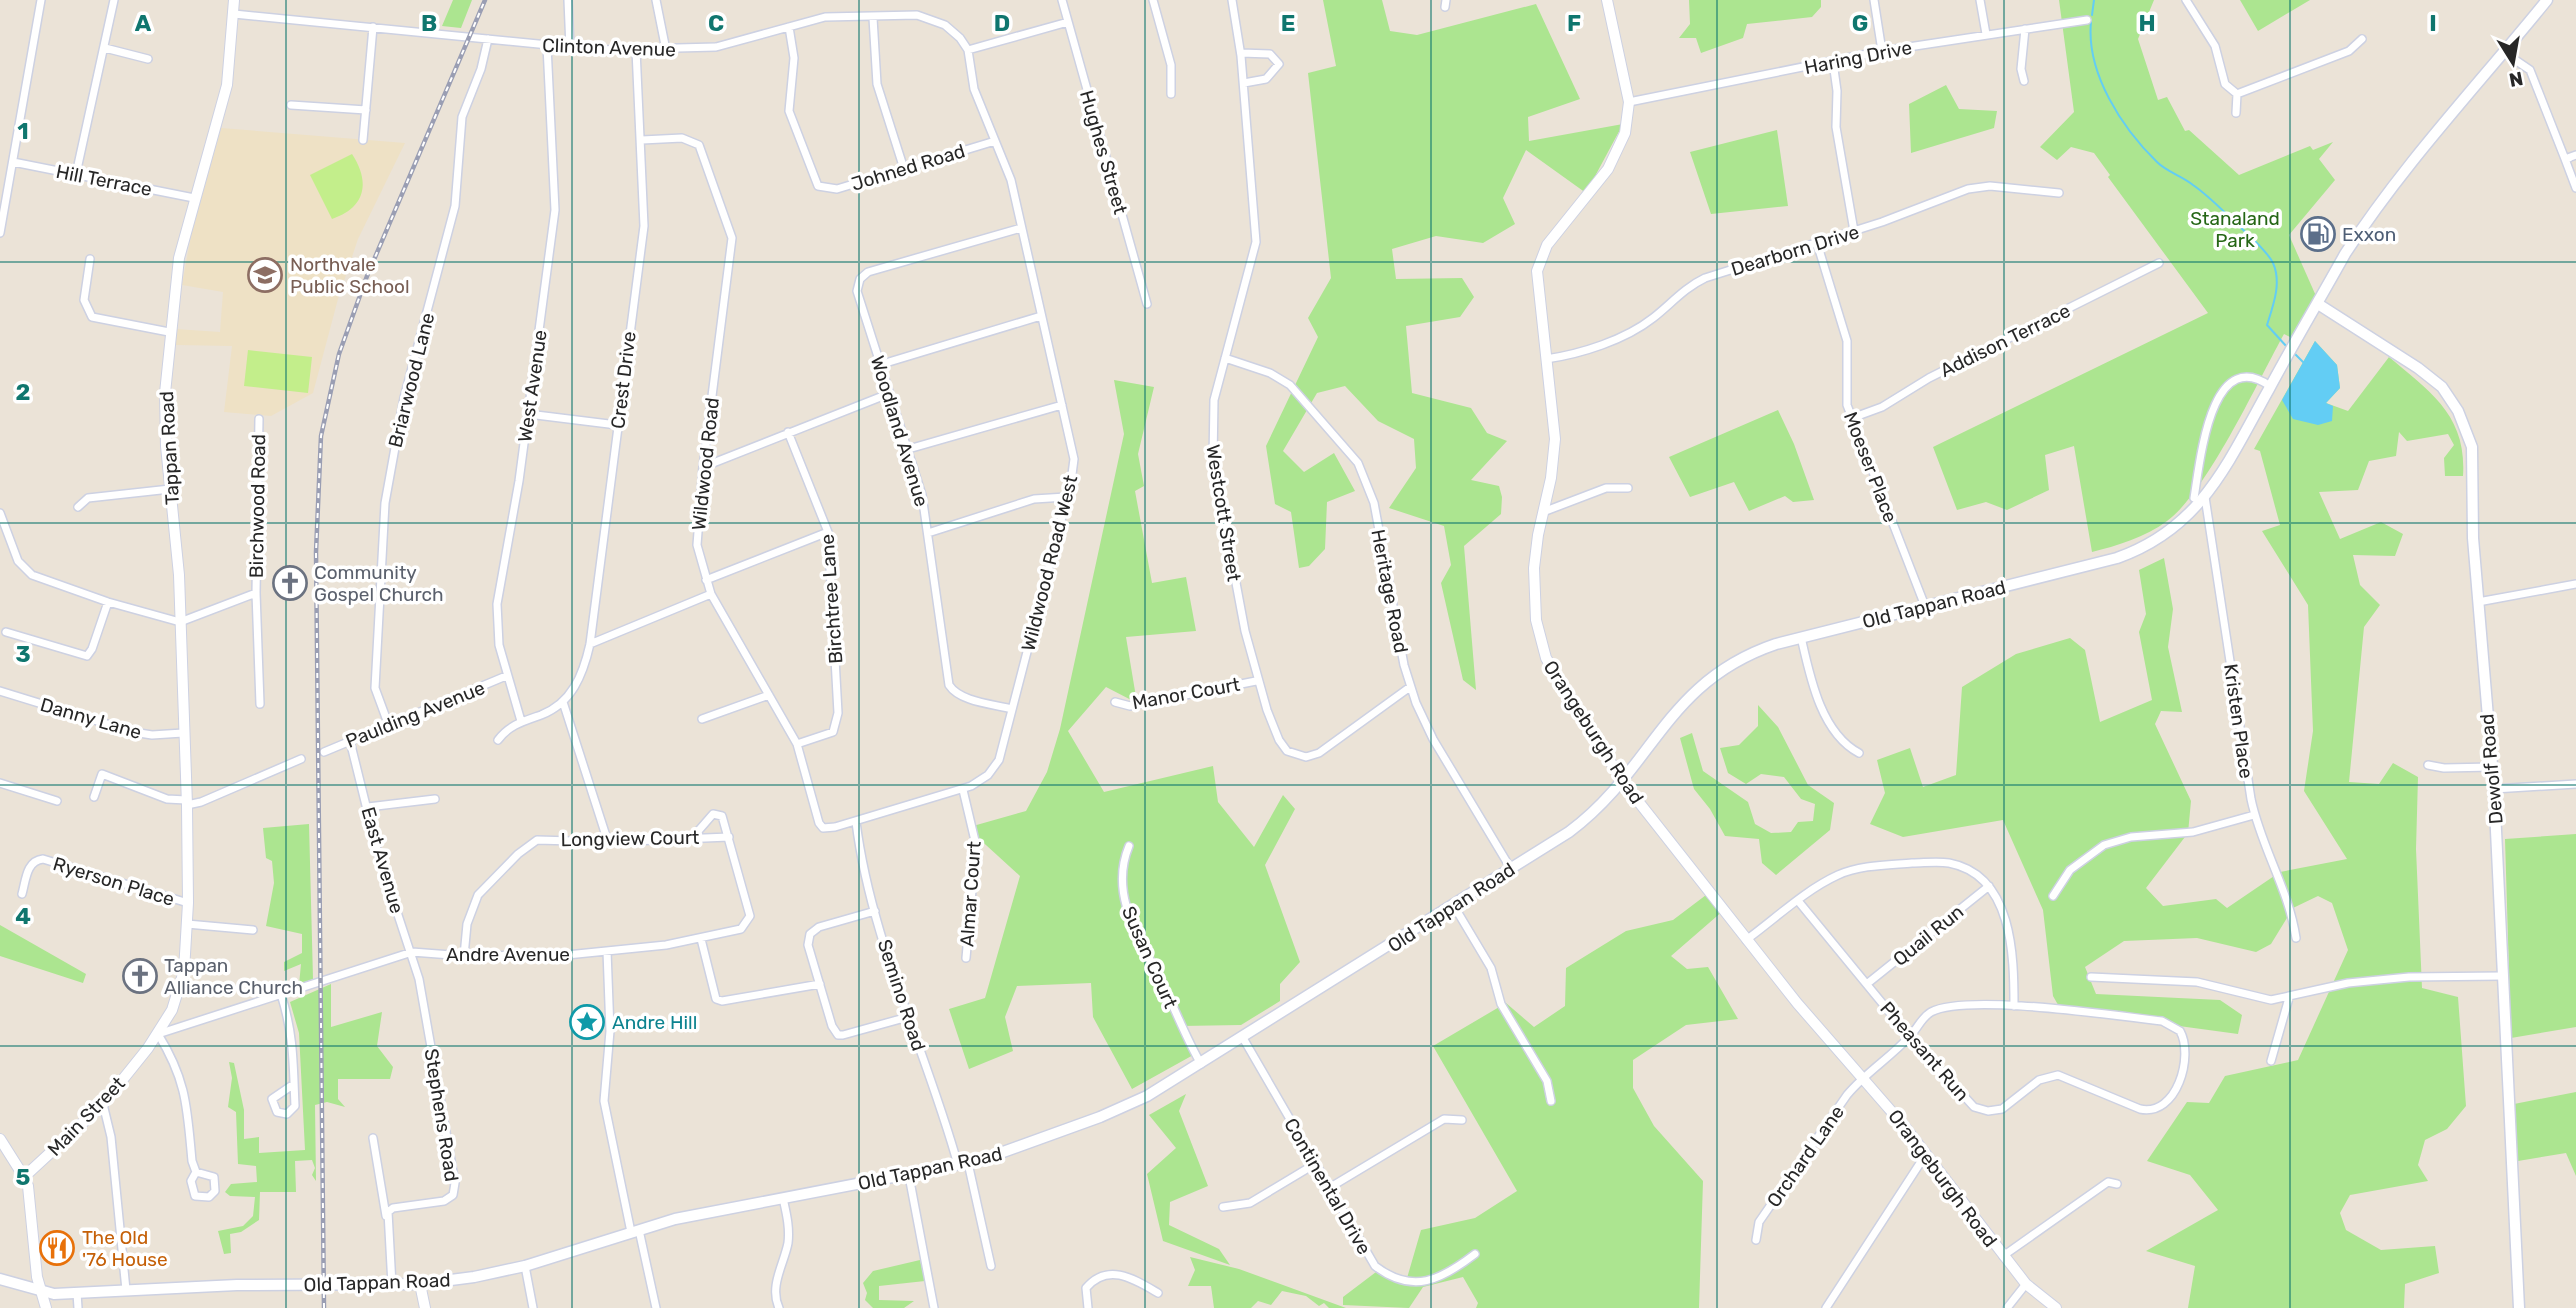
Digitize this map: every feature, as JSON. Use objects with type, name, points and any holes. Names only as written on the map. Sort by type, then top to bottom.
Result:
[{"type":"main road","name":"Old Tappan Road","points":[[0,1279],[41,1293],[77,1293],[420,1284],[474,1277],[525,1266],[635,1231],[716,1210],[909,1176],[1003,1154],[1124,1107],[1201,1064],[1578,826],[1623,782],[1672,714],[1699,686],[1747,655],[1801,637],[2134,552],[2178,526],[2199,498],[2218,482],[2345,254],[2398,177],[2547,0]]},
{"type":"main road","name":"Dewolf Road","points":[[2318,304],[2431,377],[2458,411],[2472,447],[2473,538],[2494,789],[2519,1308]]},
{"type":"street","points":[[0,233],[41,0]]},
{"type":"street","points":[[76,174],[114,0]]},
{"type":"street","name":"Tappan Road","points":[[188,903],[178,563],[170,489],[165,393],[169,332],[179,258],[228,85],[234,0]]},
{"type":"street","points":[[568,0],[570,48]]},
{"type":"street","points":[[656,0],[666,50]]},
{"type":"street","name":"Hughes Street","points":[[1062,0],[1147,304]]},
{"type":"street","points":[[1153,0],[1171,65],[1171,94]]},
{"type":"street","name":"Westcott Street","points":[[1232,0],[1244,83],[1256,242],[1214,400],[1211,443],[1230,563],[1256,681],[1282,745],[1293,754],[1306,757],[1319,753],[1410,687]]},
{"type":"street","name":"Orangeburgh Road","points":[[1607,0],[1629,102],[1625,133],[1616,157],[1547,245],[1539,262],[1536,282],[1555,439],[1552,478],[1543,512],[1534,568],[1536,620],[1541,646],[1550,667],[1623,782],[1746,940],[1926,1154],[2026,1284],[2056,1308]]},
{"type":"street","points":[[1874,0],[1882,51]]},
{"type":"street","points":[[1980,0],[1986,34]]},
{"type":"street","points":[[2186,0],[2215,46],[2225,84],[2234,93],[2236,113]]},
{"type":"street","name":"Clinton Avenue","points":[[234,14],[547,46],[636,50],[724,45],[825,17],[916,15],[935,20],[954,32],[968,50]]},
{"type":"street","points":[[873,18],[877,84],[904,169]]},
{"type":"street","name":"Haring Drive","points":[[1629,102],[1882,51],[2087,20]]},
{"type":"street","points":[[968,50],[1068,22]]},
{"type":"street","points":[[363,140],[373,27]]},
{"type":"street","name":"Johned Road","points":[[789,27],[794,58],[789,111],[815,182],[823,188],[837,189],[995,141]]},
{"type":"street","points":[[2024,81],[2021,69],[2025,29]]},
{"type":"street","name":"Briarwood Lane","points":[[389,726],[375,688],[385,503],[404,398],[455,206],[462,117],[481,69],[488,39]]},
{"type":"street","points":[[2234,93],[2349,51],[2362,39]]},
{"type":"street","name":"West Avenue","points":[[521,721],[506,676],[496,622],[528,414],[555,210],[547,46]]},
{"type":"street","points":[[104,48],[148,59]]},
{"type":"street","name":"Crest Drive","points":[[563,702],[576,686],[590,644],[644,226],[636,50]]},
{"type":"street","name":"Wildwood Road West","points":[[856,822],[963,790],[980,782],[994,768],[1012,709],[1074,459],[1011,180],[974,89],[968,50]]},
{"type":"street","points":[[2505,52],[2530,70],[2576,188]]},
{"type":"street","points":[[1241,53],[1270,54],[1279,64],[1266,79],[1244,83]]},
{"type":"street","points":[[1833,62],[1837,80],[1836,127],[1854,231]]},
{"type":"street","points":[[291,105],[366,110]]},
{"type":"street","name":"Wildwood Road","points":[[642,140],[682,138],[699,145],[731,231],[696,534],[706,580],[711,594],[796,744],[819,823],[828,829],[856,822]]},
{"type":"street","points":[[2565,159],[2576,155]]},
{"type":"street","name":"Hill Terrace","points":[[13,162],[194,198]]},
{"type":"street","name":"Dearborn Drive","points":[[1546,359],[1572,355],[1639,327],[1683,290],[1705,278],[1854,231],[1980,186],[2059,193]]},
{"type":"street","name":"Woodland Avenue","points":[[1012,709],[965,697],[949,685],[922,495],[879,365],[858,296],[858,285],[864,275],[1021,228]]},
{"type":"street","name":"Moeser Place","points":[[1817,243],[1847,341],[1845,396],[1926,606]]},
{"type":"street","points":[[90,259],[84,300],[92,317],[169,332]]},
{"type":"street","name":"Addison Terrace","points":[[1852,418],[1882,407],[1928,377],[2159,264]]},
{"type":"street","points":[[879,365],[1041,316]]},
{"type":"street","name":"Heritage Road","points":[[1225,358],[1270,373],[1290,384],[1358,463],[1374,503],[1410,687],[1433,739],[1511,869]]},
{"type":"street","name":"Kristen Place","points":[[2270,386],[2254,376],[2242,377],[2230,385],[2218,399],[2206,429],[2199,498],[2254,815],[2293,919],[2296,938]]},
{"type":"street","points":[[703,467],[888,394]]},
{"type":"street","points":[[905,450],[1062,405]]},
{"type":"street","points":[[528,414],[617,425]]},
{"type":"street","name":"Birchwood Road","points":[[259,419],[256,593],[260,704]]},
{"type":"street","name":"Birchtree Lane","points":[[788,432],[828,532],[838,720],[833,732],[796,744]]},
{"type":"street","points":[[1543,512],[1606,488],[1628,488]]},
{"type":"street","points":[[78,507],[88,498],[170,489]]},
{"type":"street","points":[[928,533],[1034,499],[1066,497]]},
{"type":"street","points":[[0,513],[24,569],[43,580],[180,622]]},
{"type":"street","points":[[706,580],[828,532]]},
{"type":"street","points":[[2478,602],[2576,584]]},
{"type":"street","name":"Birchwood Road","points":[[180,622],[256,593]]},
{"type":"street","points":[[590,644],[711,594]]},
{"type":"street","points":[[6,632],[87,656],[92,649],[108,602]]},
{"type":"street","points":[[1801,637],[1815,692],[1842,744],[1859,753]]},
{"type":"street","name":"Paulding Avenue","points":[[324,752],[506,676]]},
{"type":"street","name":"Manor Court","points":[[1115,702],[1130,706],[1256,681]]},
{"type":"street","name":"Danny Lane","points":[[0,691],[133,732],[152,735],[183,733]]},
{"type":"street","points":[[702,719],[769,695]]},
{"type":"street","points":[[498,740],[505,730],[552,710],[563,702],[608,842]]},
{"type":"street","name":"East Avenue","points":[[350,741],[378,854],[419,979]]},
{"type":"street","points":[[94,797],[102,774],[167,799],[201,802],[301,759]]},
{"type":"street","points":[[2428,765],[2444,768],[2492,766]]},
{"type":"street","points":[[0,783],[57,801]]},
{"type":"street","points":[[2494,789],[2576,784]]},
{"type":"street","name":"Almar Court","points":[[963,790],[976,845],[966,958]]},
{"type":"street","points":[[368,807],[435,799]]},
{"type":"street","points":[[693,837],[713,814],[722,816],[748,909],[748,921],[736,931],[701,939],[712,993],[722,1002],[820,984]]},
{"type":"street","points":[[2053,896],[2070,870],[2104,845],[2131,836],[2193,832],[2254,815]]},
{"type":"street","name":"Semino Road","points":[[856,822],[862,868],[875,911],[908,1017],[963,1164],[991,1266]]},
{"type":"street","name":"Longview Court","points":[[464,956],[464,936],[474,903],[525,848],[544,839],[608,842],[729,837]]},
{"type":"street","name":"Susan Court","points":[[1129,846],[1123,861],[1125,907],[1187,1041],[1201,1064]]},
{"type":"street","name":"Ryerson Place","points":[[22,894],[29,866],[35,860],[43,859],[188,903]]},
{"type":"street","points":[[1746,940],[1839,874],[1891,864],[1949,863],[1969,870],[1989,886],[2000,906],[2011,945],[2014,1006]]},
{"type":"street","name":"Quail Run","points":[[1868,984],[1989,886]]},
{"type":"street","name":"Pheasant Run","points":[[1798,902],[1910,1037],[1969,1102],[1988,1111],[2008,1106],[2039,1080],[2059,1075],[2140,1109],[2154,1110],[2172,1099],[2180,1073]]},
{"type":"street","name":"Main Street","points":[[24,1177],[103,1104],[158,1034],[182,980],[188,903]]},
{"type":"street","points":[[1454,906],[1491,968],[1501,1004],[1547,1081],[1551,1101]]},
{"type":"street","points":[[875,911],[813,929],[808,945],[832,1026],[838,1035],[908,1017]]},
{"type":"street","points":[[187,924],[253,930]]},
{"type":"street","name":"Andre Avenue","points":[[158,1034],[412,952],[464,956],[568,955],[701,939]]},
{"type":"street","points":[[607,951],[610,1031],[604,1101],[656,1308]]},
{"type":"street","points":[[2091,977],[2197,982],[2271,1000],[2348,983],[2409,978],[2502,976]]},
{"type":"street","name":"Stephens Road","points":[[387,1219],[393,1208],[444,1201],[455,1190],[419,979]]},
{"type":"street","points":[[281,994],[292,1029],[295,1084]]},
{"type":"street","points":[[2271,1061],[2288,998]]},
{"type":"street","name":"Orchard Lane","points":[[1756,1240],[1759,1222],[1863,1076],[1910,1037],[1924,1017],[1940,1009],[2014,1006],[2168,1023],[2180,1031],[2185,1044],[2180,1073]]},
{"type":"street","points":[[158,1034],[180,1074],[186,1094],[192,1161],[196,1172]]},
{"type":"street","name":"Continental Drive","points":[[1243,1038],[1371,1262],[1383,1272],[1413,1282],[1448,1274],[1475,1254]]},
{"type":"street","points":[[103,1104],[111,1137],[126,1290]]},
{"type":"street","points":[[1329,1188],[1444,1119],[1462,1120]]},
{"type":"street","points":[[373,1138],[387,1219],[392,1285]]},
{"type":"street","points":[[0,1139],[28,1186],[41,1293],[46,1308]]},
{"type":"street","points":[[1826,1308],[1926,1154]]},
{"type":"street","points":[[1223,1207],[1250,1203],[1315,1164]]},
{"type":"street","points":[[909,1176],[934,1308]]},
{"type":"street","points":[[2003,1256],[2108,1182],[2117,1184]]},
{"type":"street","points":[[779,1308],[775,1287],[788,1242],[789,1226],[783,1198]]},
{"type":"street","points":[[525,1266],[533,1308]]},
{"type":"street","points":[[1088,1308],[1086,1288],[1094,1279],[1105,1273],[1136,1280],[1158,1293]]},
{"type":"street","points":[[420,1284],[425,1308]]},
{"type":"street","points":[[2007,1308],[2026,1284]]},
{"type":"street","points":[[77,1293],[78,1308]]},
{"type":"shaded area","name":"Northvale Public School","points":[[221,128],[405,143],[358,239],[338,299],[313,393],[271,416],[224,412],[232,346],[176,345],[176,329],[220,332],[223,292],[182,285],[191,236]]},
{"type":"green space","points":[[453,0],[472,0],[461,28],[442,26]]},
{"type":"green space","points":[[1323,0],[1382,0],[1390,31],[1417,35],[1536,4],[1580,99],[1528,117],[1529,141],[1623,124],[1586,193],[1526,150],[1503,198],[1515,224],[1483,243],[1436,236],[1392,249],[1396,279],[1462,278],[1474,297],[1460,317],[1406,326],[1412,393],[1471,408],[1487,433],[1507,441],[1471,480],[1499,486],[1502,497],[1501,514],[1464,546],[1476,690],[1463,680],[1441,583],[1451,565],[1444,526],[1389,508],[1416,468],[1414,439],[1378,421],[1345,386],[1317,393],[1283,451],[1304,472],[1334,453],[1355,491],[1327,502],[1325,549],[1309,566],[1299,568],[1291,512],[1275,504],[1266,446],[1318,337],[1308,318],[1331,278],[1308,73],[1336,66]]},
{"type":"green space","points":[[1689,0],[1821,0],[1821,7],[1812,17],[1747,24],[1743,38],[1701,53],[1696,38],[1679,38],[1690,24]]},
{"type":"green space","name":"Stanaland Park","points":[[2059,0],[2154,0],[2138,39],[2158,100],[2167,97],[2185,131],[2189,130],[2239,175],[2310,146],[2313,150],[2333,142],[2319,159],[2335,180],[2289,235],[2316,296],[2292,338],[2284,334],[2215,461],[2182,507],[2150,532],[2092,552],[2074,446],[2045,455],[2049,490],[2007,510],[1986,502],[1957,510],[1933,447],[2208,313],[2108,177],[2110,175],[2094,153],[2071,147],[2057,160],[2040,147],[2074,112]]},
{"type":"green space","points":[[2240,0],[2310,0],[2258,31]]},
{"type":"green space","points":[[1946,85],[1959,109],[1997,111],[1994,128],[1911,153],[1909,104]]},
{"type":"green space","points":[[1777,130],[1788,206],[1711,214],[1690,152]]},
{"type":"green space","points":[[352,154],[362,175],[362,193],[352,208],[332,219],[310,175]]},
{"type":"green space","points":[[2315,341],[2337,365],[2340,388],[2326,403],[2348,411],[2389,357],[2443,407],[2459,437],[2463,455],[2463,476],[2445,476],[2444,458],[2454,445],[2448,434],[2407,441],[2399,432],[2396,456],[2369,461],[2358,490],[2319,492],[2340,539],[2381,522],[2403,534],[2395,556],[2353,555],[2360,585],[2380,605],[2364,627],[2349,782],[2379,784],[2393,763],[2418,777],[2416,849],[2422,988],[2458,997],[2466,1106],[2447,1129],[2425,1140],[2418,1165],[2428,1181],[2350,1195],[2340,1213],[2346,1230],[2381,1250],[2435,1246],[2439,1273],[2405,1284],[2404,1308],[2188,1308],[2195,1266],[2146,1251],[2218,1210],[2190,1175],[2147,1161],[2187,1102],[2209,1103],[2225,1076],[2298,1060],[2348,950],[2332,903],[2318,896],[2293,908],[2271,944],[2256,952],[2197,938],[2124,941],[2085,967],[2096,994],[2220,1000],[2242,1015],[2238,1034],[2061,1010],[2053,996],[2043,910],[2003,820],[1903,837],[1870,824],[1885,793],[1877,760],[1910,748],[1923,787],[1956,775],[1962,687],[2016,654],[2070,638],[2085,650],[2100,722],[2152,700],[2139,632],[2146,614],[2139,570],[2164,558],[2173,609],[2168,647],[2182,712],[2161,711],[2155,724],[2191,801],[2188,833],[2146,888],[2163,906],[2216,899],[2227,908],[2280,872],[2347,859],[2304,791],[2313,731],[2308,605],[2262,531],[2280,525],[2260,451],[2254,449]]},
{"type":"green space","points":[[248,350],[312,357],[308,393],[244,386]]},
{"type":"green space","points":[[1114,380],[1154,387],[1138,454],[1144,486],[1135,491],[1152,583],[1186,577],[1196,631],[1126,637],[1137,703],[1106,687],[1068,731],[1104,792],[1213,766],[1218,802],[1254,847],[1283,795],[1295,809],[1265,865],[1300,962],[1280,984],[1280,1001],[1241,1025],[1181,1026],[1195,1054],[1132,1089],[1093,1017],[1091,983],[1017,986],[1005,1017],[1013,1051],[969,1069],[949,1009],[985,998],[1020,876],[975,835],[973,826],[1026,811],[1047,772],[1060,729],[1124,434]]},
{"type":"green space","points":[[1778,410],[1794,444],[1814,500],[1793,502],[1785,496],[1749,511],[1734,482],[1690,497],[1669,457]]},
{"type":"green space","points":[[1758,705],[1778,727],[1808,785],[1834,803],[1830,830],[1776,875],[1762,863],[1759,839],[1725,836],[1710,809],[1694,789],[1680,738],[1692,733],[1703,771],[1748,802],[1755,824],[1771,833],[1791,832],[1798,822],[1813,821],[1815,804],[1801,799],[1784,777],[1761,774],[1746,784],[1728,773],[1720,748],[1739,745],[1758,726]]},
{"type":"green space","points":[[309,824],[313,979],[299,985],[301,964],[284,971],[284,962],[302,953],[302,934],[266,926],[274,883],[272,861],[266,858],[263,828]]},
{"type":"green space","points":[[2576,834],[2576,1027],[2511,1038],[2505,839]]},
{"type":"green space","points":[[1710,892],[1724,910],[1671,956],[1687,969],[1708,967],[1738,1019],[1686,1025],[1633,1060],[1633,1088],[1654,1126],[1703,1181],[1699,1308],[1476,1308],[1478,1303],[1463,1277],[1423,1287],[1409,1308],[1343,1305],[1343,1297],[1376,1272],[1405,1285],[1421,1230],[1475,1218],[1517,1191],[1433,1046],[1506,1003],[1534,1027],[1565,1006],[1566,968],[1626,931],[1673,920]]},
{"type":"green space","points":[[0,925],[86,974],[83,983],[0,956]]},
{"type":"green space","points":[[331,984],[331,1027],[382,1012],[377,1046],[393,1067],[390,1079],[338,1079],[338,1099],[345,1107],[327,1102],[315,1105],[316,1181],[312,1175],[315,1168],[312,1160],[295,1161],[296,1192],[260,1192],[259,1220],[241,1232],[230,1234],[231,1253],[224,1254],[218,1231],[243,1226],[253,1216],[255,1197],[230,1196],[225,1192],[231,1184],[257,1182],[256,1166],[238,1164],[236,1112],[228,1107],[232,1078],[229,1062],[234,1063],[244,1110],[244,1139],[259,1137],[259,1153],[305,1150],[299,1033],[290,1002]]},
{"type":"green space","points":[[2576,1092],[2576,1176],[2566,1153],[2518,1161],[2514,1104]]},
{"type":"green space","points":[[1186,1094],[1179,1111],[1208,1186],[1170,1202],[1169,1225],[1219,1249],[1230,1265],[1163,1241],[1147,1174],[1176,1148],[1149,1115]]},
{"type":"green space","points":[[1190,1257],[1239,1269],[1346,1308],[1329,1308],[1324,1303],[1319,1306],[1306,1296],[1282,1291],[1271,1305],[1258,1301],[1251,1308],[1214,1308],[1211,1286],[1188,1286],[1195,1270]]},
{"type":"green space","points":[[920,1260],[925,1281],[879,1286],[879,1300],[914,1301],[904,1308],[873,1308],[865,1300],[867,1293],[863,1283],[873,1271]]},
{"type":"water","points":[[2315,341],[2337,365],[2340,388],[2326,403],[2333,406],[2332,421],[2318,425],[2293,419],[2282,400]]},
{"type":"waterway","points":[[2092,15],[2094,0]]},
{"type":"waterway","points":[[2091,22],[2094,61],[2100,80],[2131,133],[2157,162],[2205,194],[2270,258],[2276,271],[2277,286],[2267,325],[2287,347]]},
{"type":"waterway","points":[[2294,353],[2303,362]]},
{"type":"railway","points":[[324,1308],[316,552],[321,436],[339,354],[367,276],[485,0]]},
{"type":"place","name":"Exxon","points":[[2318,234]]},
{"type":"place","name":"Northvale Public School","points":[[265,275]]},
{"type":"place","name":"Community Gospel Church","points":[[290,583]]},
{"type":"place","name":"Tappan Alliance Church","points":[[140,976]]},
{"type":"place","name":"Andre Hill","points":[[587,1022]]},
{"type":"place","name":"The Old '76 House","points":[[57,1248]]}]
